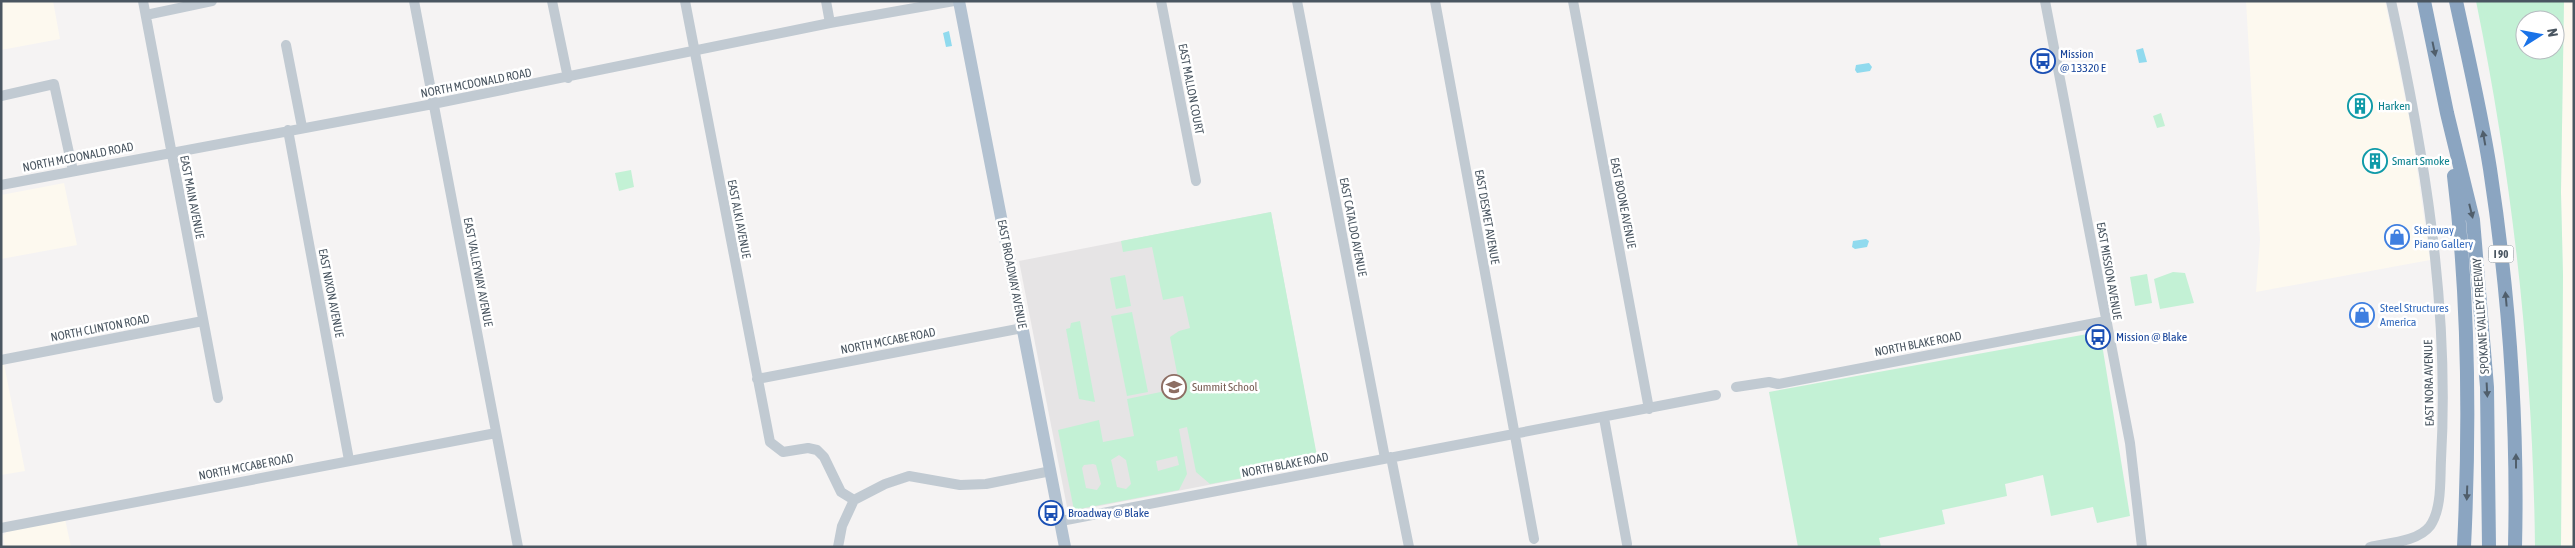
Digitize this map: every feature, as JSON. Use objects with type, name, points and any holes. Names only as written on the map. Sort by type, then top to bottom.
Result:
[{"type":"highway","name":"SPOKANE VALLEY FREEWAY","points":[[2424,1],[2447,113],[2473,220],[2478,264],[2486,387],[2489,547]]},
{"type":"highway","name":"SPOKANE VALLEY FREEWAY","points":[[2456,1],[2489,167],[2505,284],[2516,444],[2515,547]]},
{"type":"highway","points":[[2447,113],[2458,205],[2466,328],[2468,419],[2464,547]]},
{"type":"main road","name":"EAST BROADWAY AVENUE","points":[[959,1],[1065,547]]},
{"type":"street","name":"EAST MAIN AVENUE","points":[[143,1],[218,398]]},
{"type":"street","points":[[146,15],[212,1]]},
{"type":"street","name":"EAST VALLEYWAY AVENUE","points":[[414,1],[518,547]]},
{"type":"street","points":[[552,1],[568,78]]},
{"type":"street","name":"EAST ALKI AVENUE","points":[[685,1],[770,442],[783,452],[808,448],[817,450],[824,456],[841,492],[854,500]]},
{"type":"street","points":[[826,1],[830,23]]},
{"type":"street","name":"NORTH MCDONALD ROAD","points":[[1,184],[433,104],[568,78],[694,50],[830,23],[954,1]]},
{"type":"street","name":"EAST MALLON COURT","points":[[1161,1],[1196,181]]},
{"type":"street","name":"EAST CATALDO AVENUE","points":[[1297,1],[1388,457],[1409,547]]},
{"type":"street","name":"EAST DESMET AVENUE","points":[[1435,1],[1514,436]]},
{"type":"street","name":"EAST BOONE AVENUE","points":[[1573,1],[1649,409]]},
{"type":"street","name":"EAST MISSION AVENUE","points":[[2046,1],[2130,443],[2142,547]]},
{"type":"street","name":"EAST NORA AVENUE","points":[[2370,547],[2418,535],[2429,527],[2438,505],[2442,452],[2439,305],[2423,165],[2391,1]]},
{"type":"street","points":[[286,45],[302,128]]},
{"type":"street","points":[[1,96],[54,84],[73,172]]},
{"type":"street","name":"EAST NIXON AVENUE","points":[[288,130],[349,460]]},
{"type":"street","name":"NORTH CLINTON ROAD","points":[[1,360],[203,321]]},
{"type":"street","name":"NORTH BLAKE ROAD","points":[[1736,387],[1769,382],[1778,384],[2106,321]]},
{"type":"street","name":"NORTH MCCABE ROAD","points":[[757,379],[1023,328]]},
{"type":"street","name":"NORTH BLAKE ROAD","points":[[1061,521],[1388,457],[1514,436],[1716,395]]},
{"type":"street","points":[[1604,418],[1627,544]]},
{"type":"street","name":"NORTH MCCABE ROAD","points":[[1,528],[496,433]]},
{"type":"street","points":[[1514,436],[1534,539]]},
{"type":"street","points":[[838,547],[842,526],[854,500],[885,484],[909,476],[960,485],[986,484],[1051,471]]},
{"type":"shaded area","points":[[1,1],[53,1],[60,39],[1,50]]},
{"type":"shaded area","points":[[2246,1],[2385,1],[2411,127],[2430,260],[2256,292],[2260,240]]},
{"type":"shaded area","points":[[2564,1],[2574,1],[2574,547],[2561,547],[2563,275],[2561,192],[2563,60],[2565,60]]},
{"type":"shaded area","points":[[64,183],[77,245],[1,259],[1,195]]},
{"type":"shaded area","name":"Summit School","points":[[1271,212],[1318,464],[1068,512],[1019,261]]},
{"type":"shaded area","points":[[4,364],[25,471],[1,475],[1,365]]},
{"type":"shaded area","points":[[65,519],[71,547],[5,547],[3,536],[6,532]]},
{"type":"green space","points":[[2476,1],[2564,1],[2564,10],[2515,10],[2515,60],[2563,60],[2561,192],[2563,275],[2561,547],[2535,547],[2530,409],[2525,341],[2519,273],[2501,137]]},
{"type":"green space","points":[[2161,113],[2165,126],[2157,128],[2153,116]]},
{"type":"green space","points":[[631,170],[634,187],[619,191],[615,173]]},
{"type":"green space","name":"Summit School","points":[[1271,212],[1317,456],[1313,465],[1210,484],[1196,472],[1187,427],[1179,429],[1187,474],[1179,490],[1074,510],[1058,430],[1099,420],[1103,442],[1134,436],[1127,399],[1180,388],[1170,337],[1179,331],[1190,328],[1183,296],[1163,300],[1152,247],[1123,252],[1121,241]],"holes":[[[1119,455],[1126,460],[1131,484],[1126,489],[1117,487],[1111,460]],[[1177,456],[1179,465],[1158,471],[1156,461]],[[1084,465],[1096,465],[1101,484],[1097,490],[1086,488],[1082,468]]]},
{"type":"green space","points":[[2173,272],[2185,273],[2194,303],[2160,309],[2154,279]]},
{"type":"green space","points":[[2147,274],[2152,303],[2135,306],[2130,277]]},
{"type":"green space","points":[[1125,275],[1131,306],[1116,309],[1110,278]]},
{"type":"green space","points":[[1132,312],[1148,392],[1127,396],[1111,316]]},
{"type":"green space","points":[[1080,321],[1095,402],[1079,399],[1066,329],[1070,328],[1071,323]]},
{"type":"green space","points":[[2093,333],[2101,338],[2130,516],[2097,523],[2093,507],[2051,516],[2043,475],[2005,484],[2007,496],[1942,510],[1945,524],[1879,538],[1881,547],[1798,547],[1769,392]]},
{"type":"water","points":[[949,31],[952,46],[946,47],[943,33]]},
{"type":"water","points":[[2143,48],[2147,62],[2139,63],[2136,50]]},
{"type":"water","points":[[1869,63],[1872,67],[1870,71],[1857,73],[1855,70],[1856,65]]},
{"type":"water","points":[[1866,239],[1869,241],[1867,247],[1855,249],[1852,247],[1853,241]]},
{"type":"place","name":"Mission @ 13320 E","points":[[2043,61]]},
{"type":"place","name":"Harken","points":[[2360,106]]},
{"type":"place","name":"Smart Smoke","points":[[2375,161]]},
{"type":"place","name":"Steinway Piano Gallery","points":[[2397,237]]},
{"type":"place","name":"Steel Structures America","points":[[2362,315]]},
{"type":"place","name":"Mission @ Blake","points":[[2098,337]]},
{"type":"place","name":"Summit School","points":[[1174,387]]},
{"type":"place","name":"Broadway @ Blake","points":[[1051,513]]}]
